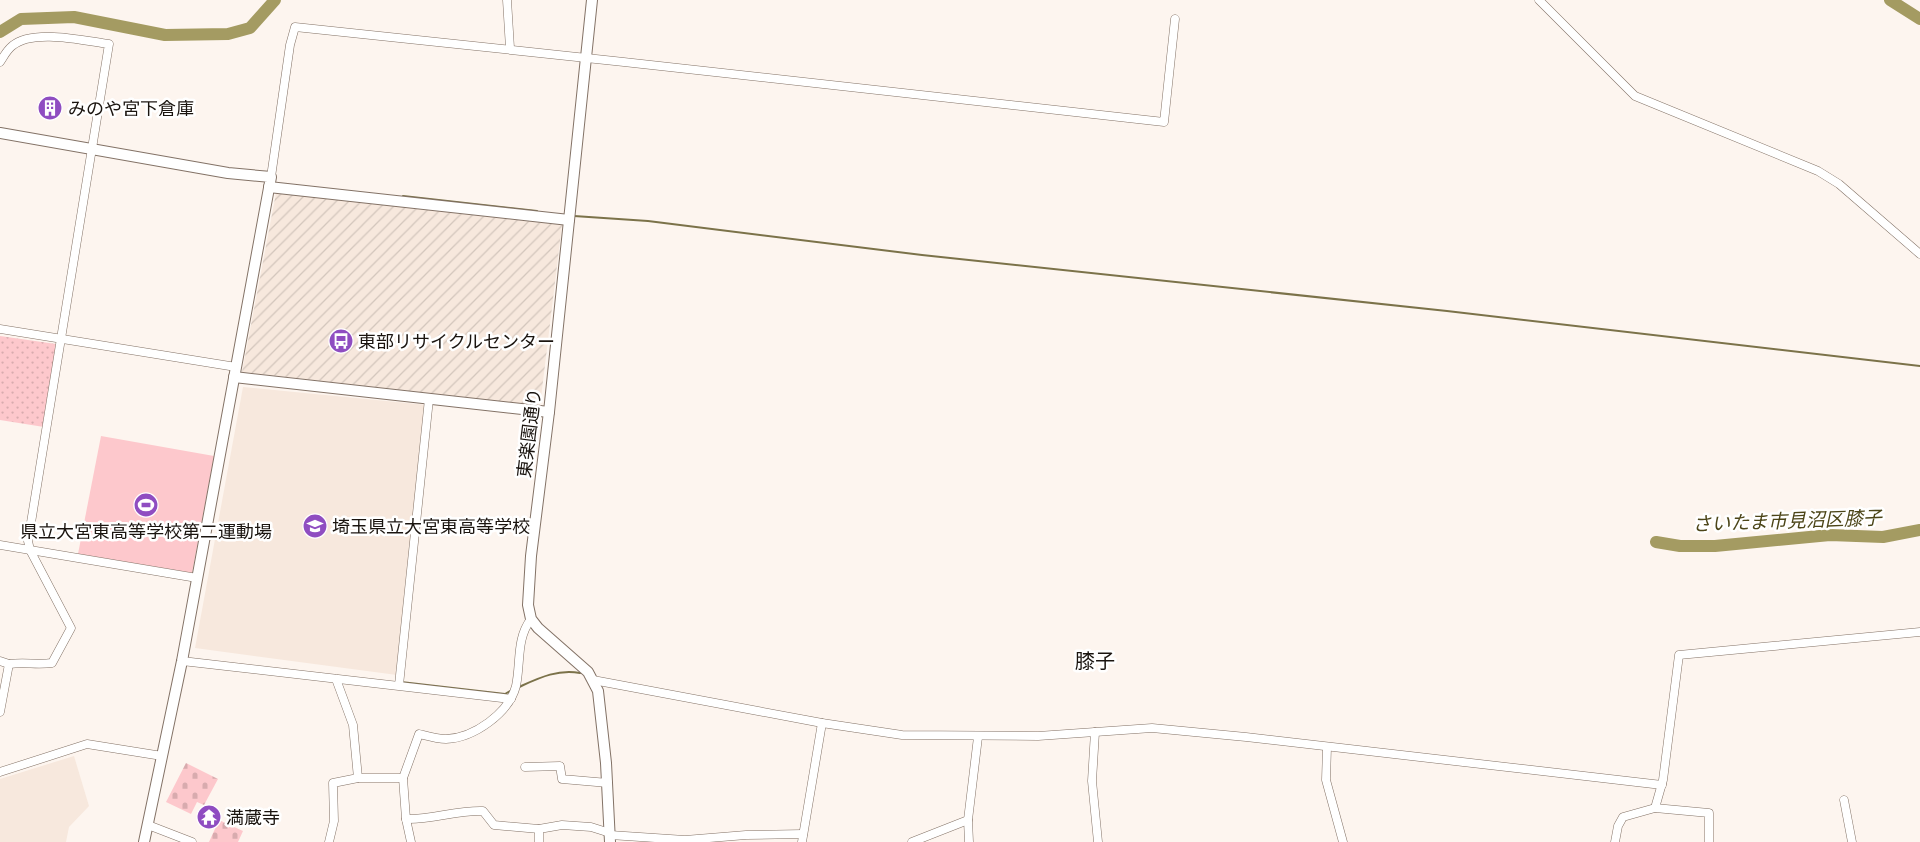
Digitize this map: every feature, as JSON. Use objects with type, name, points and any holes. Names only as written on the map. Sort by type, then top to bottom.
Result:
[{"type":"street","points":[[507,0],[510,48]]},
{"type":"street","name":"東楽園通り","points":[[531,619],[528,605],[528,585],[592,0]]},
{"type":"street","points":[[1539,0],[1635,96],[1818,171],[1839,184],[1920,254]]},
{"type":"street","points":[[144,842],[182,661],[270,182],[290,45],[296,27],[510,48],[586,59],[1164,122],[1175,18]]},
{"type":"street","points":[[0,62],[13,44],[33,38],[49,36],[110,44],[63,339],[28,541],[30,550],[71,628],[52,663],[40,665],[29,662],[8,664],[0,661]]},
{"type":"street","points":[[0,134],[228,173],[270,182],[569,220]]},
{"type":"street","points":[[0,329],[63,339],[235,372],[429,399],[548,412]]},
{"type":"street","points":[[398,686],[429,399]]},
{"type":"street","points":[[0,545],[197,578]]},
{"type":"street","points":[[411,842],[406,819],[403,778],[419,734],[445,739],[466,734],[490,722],[511,699],[516,685],[524,628],[531,619],[546,637],[578,663],[593,680],[600,704],[608,784],[610,837]]},
{"type":"street","points":[[1655,808],[1662,785],[1679,656],[1920,632]]},
{"type":"street","points":[[182,661],[511,699]]},
{"type":"street","points":[[0,712],[8,664]]},
{"type":"street","points":[[336,678],[353,724],[358,778]]},
{"type":"street","points":[[593,680],[822,723],[902,735],[978,736],[1152,728],[1327,746],[1662,785]]},
{"type":"street","points":[[406,819],[424,820],[454,812],[483,811],[494,825],[539,829],[562,825],[591,827],[610,837],[685,841],[721,836],[803,838],[822,723]]},
{"type":"street","points":[[1096,732],[1092,781],[1098,842]]},
{"type":"street","points":[[969,842],[968,820],[978,736]]},
{"type":"street","points":[[0,772],[87,744],[162,756]]},
{"type":"street","points":[[1327,746],[1326,780],[1343,842]]},
{"type":"street","points":[[525,767],[560,766],[562,779],[608,784]]},
{"type":"street","points":[[329,842],[334,821],[333,783],[358,778],[403,778]]},
{"type":"street","points":[[1844,800],[1852,842]]},
{"type":"street","points":[[1615,842],[1620,820],[1655,808],[1709,813],[1710,842]]},
{"type":"street","points":[[912,842],[926,839],[968,820]]},
{"type":"street","points":[[148,826],[192,842]]},
{"type":"street","points":[[539,829],[539,842]]},
{"type":"shaded area","name":"東部リサイクルセンター","points":[[276,193],[562,225],[540,406],[242,372]]},
{"type":"shaded area","name":"埼玉県立大宮東高等学校","points":[[243,387],[427,405],[397,675],[195,648]]},
{"type":"shaded area","points":[[74,756],[89,806],[69,827],[66,842],[0,842],[0,779]]},
{"type":"green space","points":[[0,336],[56,344],[44,427],[0,420]]},
{"type":"green space","name":"県立大宮東高等学校第二運動場","points":[[101,436],[214,456],[192,573],[78,554]]},
{"type":"green space","points":[[186,763],[218,779],[204,805],[197,802],[191,814],[166,802]]},
{"type":"green space","points":[[219,820],[243,831],[238,842],[209,842]]},
{"type":"waterway","points":[[0,32],[21,19],[74,17],[165,35],[228,34],[250,28],[275,0]]},
{"type":"waterway","points":[[1890,0],[1920,19]]},
{"type":"waterway","points":[[403,196],[537,211]]},
{"type":"waterway","points":[[574,216],[648,221],[922,255],[1447,311],[1920,366]]},
{"type":"waterway","name":"さいたま市見沼区膝子","points":[[1656,542],[1680,546],[1715,546],[1830,535],[1883,537],[1920,530]]},
{"type":"waterway","points":[[519,687],[556,673],[580,673]]},
{"type":"waterway","points":[[401,682],[505,694],[510,691]]},
{"type":"place","name":"みのや宮下倉庫","points":[[50,108]]},
{"type":"place","name":"東部リサイクルセンター","points":[[341,341]]},
{"type":"place","name":"県立大宮東高等学校第二運動場","points":[[146,505]]},
{"type":"place","name":"埼玉県立大宮東高等学校","points":[[315,526]]},
{"type":"place","name":"満蔵寺","points":[[209,817]]},
{"type":"district","name":"膝子","points":[[1095,661]]}]
